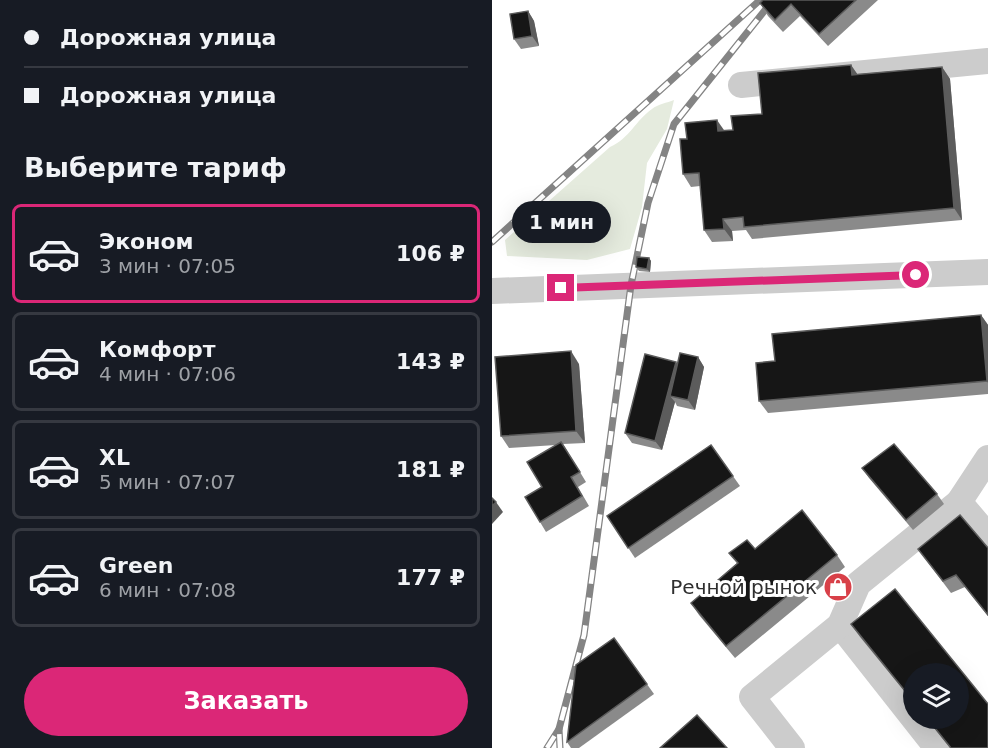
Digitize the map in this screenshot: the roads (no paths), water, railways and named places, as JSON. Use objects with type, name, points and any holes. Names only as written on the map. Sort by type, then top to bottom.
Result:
[{"type":"street","points":[[741,85],[988,61]]},
{"type":"street","points":[[492,291],[988,272]]},
{"type":"street","points":[[792,748],[752,698],[840,625],[858,584],[959,502],[988,458]]},
{"type":"street","points":[[959,502],[988,536]]},
{"type":"street","points":[[840,625],[937,748]]},
{"type":"railway","points":[[492,242],[760,0]]},
{"type":"railway","points":[[560,748],[559,729],[584,635],[631,285],[648,203],[674,124],[773,0]]},
{"type":"railway","points":[[547,748],[559,729]]},
{"type":"place","name":"Речной рынок","points":[[838,587]]}]
